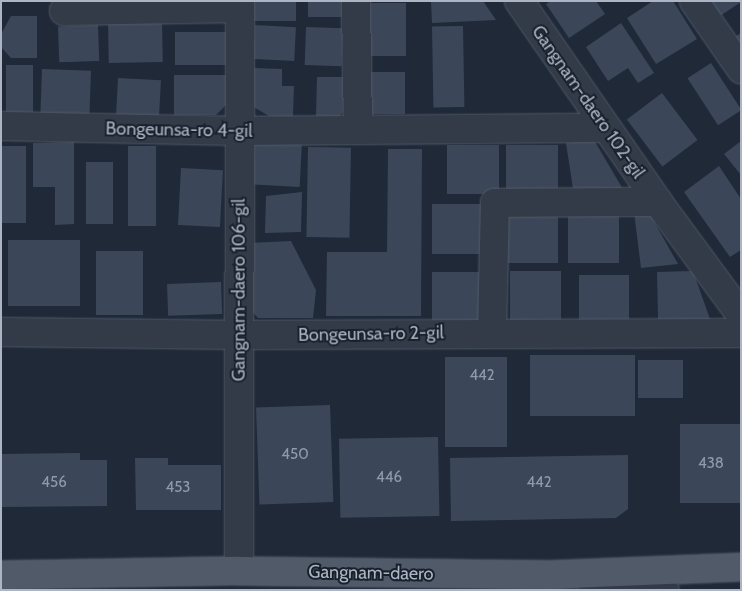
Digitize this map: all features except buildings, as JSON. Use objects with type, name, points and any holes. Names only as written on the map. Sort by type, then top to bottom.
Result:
[{"type":"main road","name":"Gangnam-daero","points":[[1,575],[239,571],[545,575],[741,567]]},
{"type":"street","points":[[356,1],[358,130]]},
{"type":"street","name":"Gangnam-daero 102-gil","points":[[519,1],[658,202],[741,314]]},
{"type":"street","points":[[694,1],[741,69]]},
{"type":"street","name":"Gangnam-daero 106-gil","points":[[64,11],[240,5],[239,571]]},
{"type":"street","name":"Bongeunsa-ro 4-gil","points":[[1,126],[239,132],[606,128]]},
{"type":"street","name":"Gangnam-daero 102-gil","points":[[492,333],[495,203],[658,202]]},
{"type":"street","name":"Bongeunsa-ro 2-gil","points":[[1,332],[240,335],[741,333]]},
{"type":"street","points":[[545,575],[664,590]]}]
